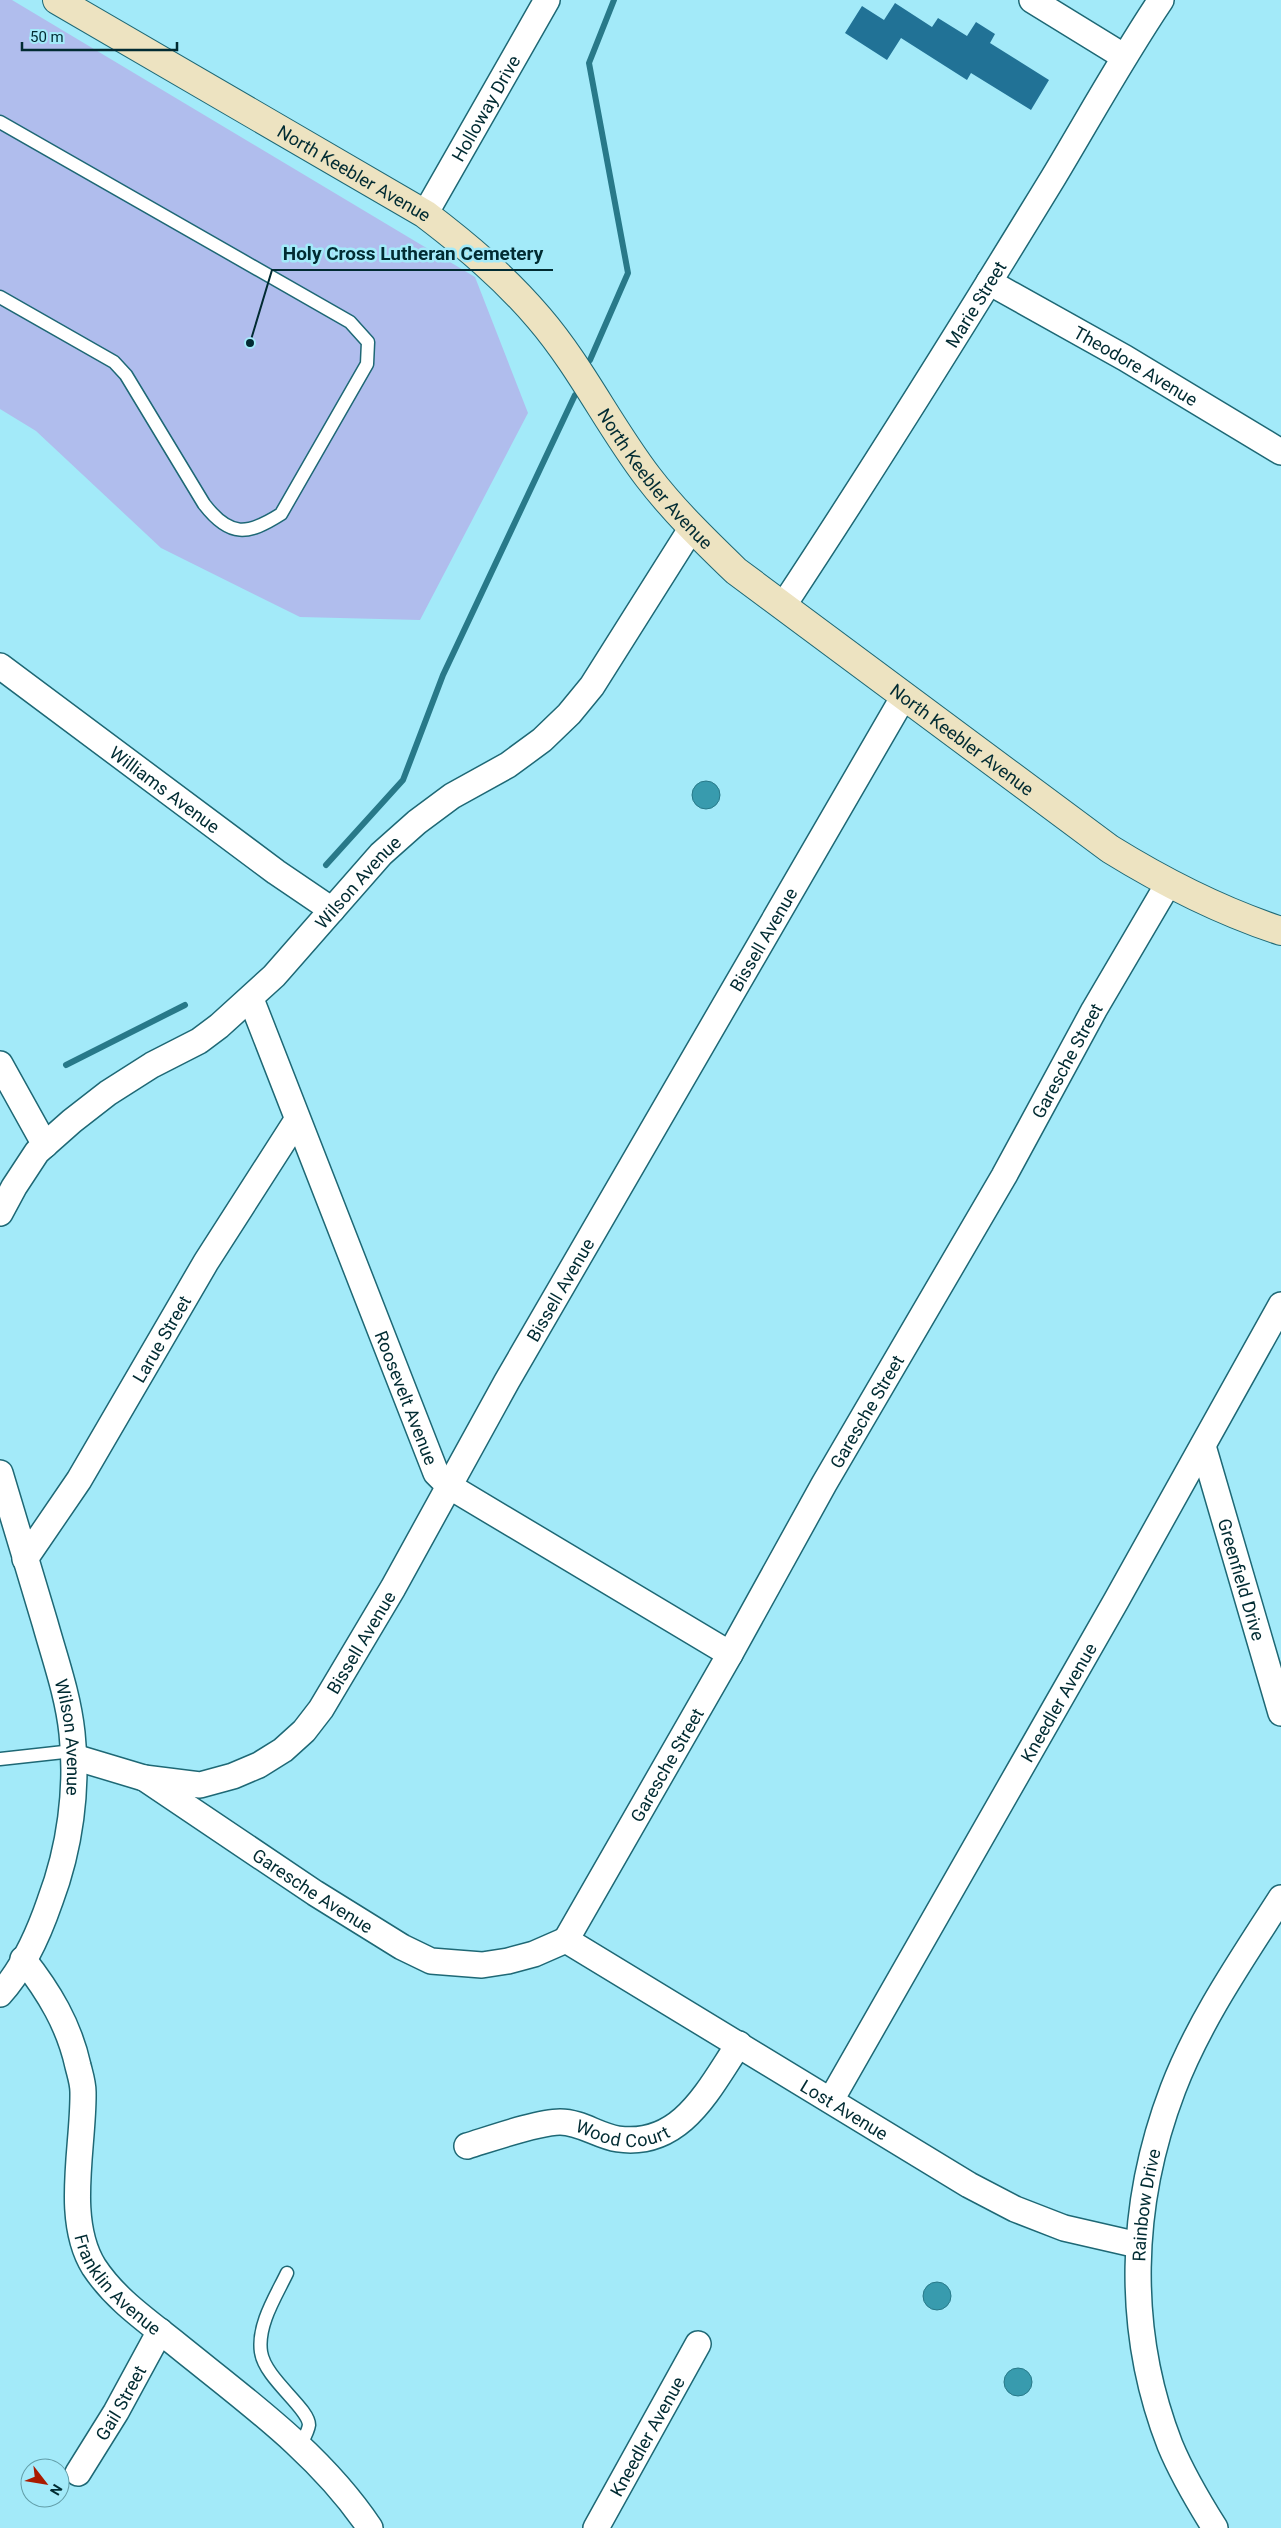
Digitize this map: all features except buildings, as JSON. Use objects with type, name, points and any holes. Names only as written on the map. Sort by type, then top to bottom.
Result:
[{"type":"street","name":"North Keebler Avenue","points":[[57,0],[424,214],[474,252],[506,281],[540,319],[571,360],[648,476],[691,529],[736,571],[1110,849],[1168,884],[1221,909],[1281,931]]},
{"type":"street","name":"Holloway Drive","points":[[424,214],[547,0]]},
{"type":"street","points":[[1032,0],[1123,56]]},
{"type":"street","name":"Marie Street","points":[[783,606],[851,504],[1055,175],[1123,56],[1161,0]]},
{"type":"street","name":"Theodore Avenue","points":[[989,282],[1125,358],[1281,452]]},
{"type":"street","name":"Wilson Avenue","points":[[0,1213],[14,1187],[38,1152],[108,1093],[152,1065],[199,1041],[251,999],[274,976],[381,854],[417,822],[452,796],[508,765],[542,740],[569,714],[592,686],[691,529]]},
{"type":"street","name":"Williams Avenue","points":[[0,666],[276,872],[332,910]]},
{"type":"street","name":"Bissell Avenue","points":[[144,1778],[200,1785],[233,1776],[259,1765],[283,1750],[304,1731],[322,1710],[449,1486],[506,1381],[904,696]]},
{"type":"street","name":"Garesche Street","points":[[566,1940],[730,1654],[824,1484],[1004,1176],[1094,1010],[1168,884]]},
{"type":"street","name":"Roosevelt Avenue","points":[[251,999],[436,1473],[449,1486],[730,1654]]},
{"type":"street","points":[[0,1064],[45,1146]]},
{"type":"street","name":"Larue Street","points":[[25,1559],[79,1480],[206,1262],[297,1120]]},
{"type":"street","name":"Kneedler Avenue","points":[[831,2100],[1203,1446],[1281,1305]]},
{"type":"street","name":"Greenfield Drive","points":[[1203,1446],[1281,1713]]},
{"type":"street","name":"Wilson Avenue","points":[[0,1473],[66,1694],[74,1754],[73,1803],[67,1842],[57,1882],[44,1918],[24,1959],[0,1994]]},
{"type":"street","name":"Garesche Avenue","points":[[74,1754],[144,1778],[315,1893],[402,1947],[431,1961],[482,1965],[508,1961],[534,1954],[566,1940]]},
{"type":"street","name":"Rainbow Drive","points":[[1215,2528],[1191,2489],[1171,2445],[1155,2400],[1144,2352],[1138,2292],[1138,2245],[1143,2198],[1155,2142],[1173,2089],[1193,2045],[1237,1966],[1281,1898]]},
{"type":"street","name":"Lost Avenue","points":[[566,1940],[969,2185],[1016,2209],[1064,2228],[1138,2245]]},
{"type":"street","name":"Franklin Avenue","points":[[24,1959],[44,1986],[61,2016],[74,2047],[83,2090],[78,2212],[82,2239],[92,2265],[108,2288],[300,2446],[334,2480],[370,2528]]},
{"type":"street","name":"Wood Court","points":[[467,2146],[558,2122],[576,2124],[619,2139],[641,2139],[659,2135],[676,2126],[693,2112],[739,2044]]},
{"type":"street","name":"Gail Street","points":[[78,2472],[116,2412],[160,2331]]},
{"type":"street","name":"Kneedler Avenue","points":[[596,2528],[698,2344]]},
{"type":"lane","points":[[0,122],[350,322],[368,342],[367,364],[281,514],[259,528],[239,530],[216,520],[204,504],[126,374],[114,362],[0,297]]},
{"type":"lane","points":[[0,1759],[74,1754]]},
{"type":"lane","points":[[287,2273],[264,2327],[261,2352],[274,2379],[306,2416],[309,2425],[300,2446]]},
{"type":"shaded area","points":[[0,0],[12,0],[475,277],[528,413],[420,620],[300,617],[161,548],[36,431],[0,409]]},
{"type":"shaded area","points":[[706,781],[716,785],[720,795],[716,805],[706,809],[696,805],[692,795],[696,785]]},
{"type":"shaded area","points":[[937,2282],[947,2286],[951,2296],[947,2306],[937,2310],[927,2306],[923,2296],[927,2286]]},
{"type":"shaded area","points":[[1018,2368],[1028,2372],[1032,2382],[1028,2392],[1018,2396],[1008,2392],[1004,2382],[1008,2372]]},
{"type":"waterway","points":[[590,360],[628,273],[589,63],[614,0]]},
{"type":"waterway","points":[[326,865],[403,780],[443,675],[575,395]]},
{"type":"waterway","points":[[66,1065],[185,1005]]},
{"type":"place","name":"Holy Cross Lutheran Cemetery","points":[[250,343]]}]
